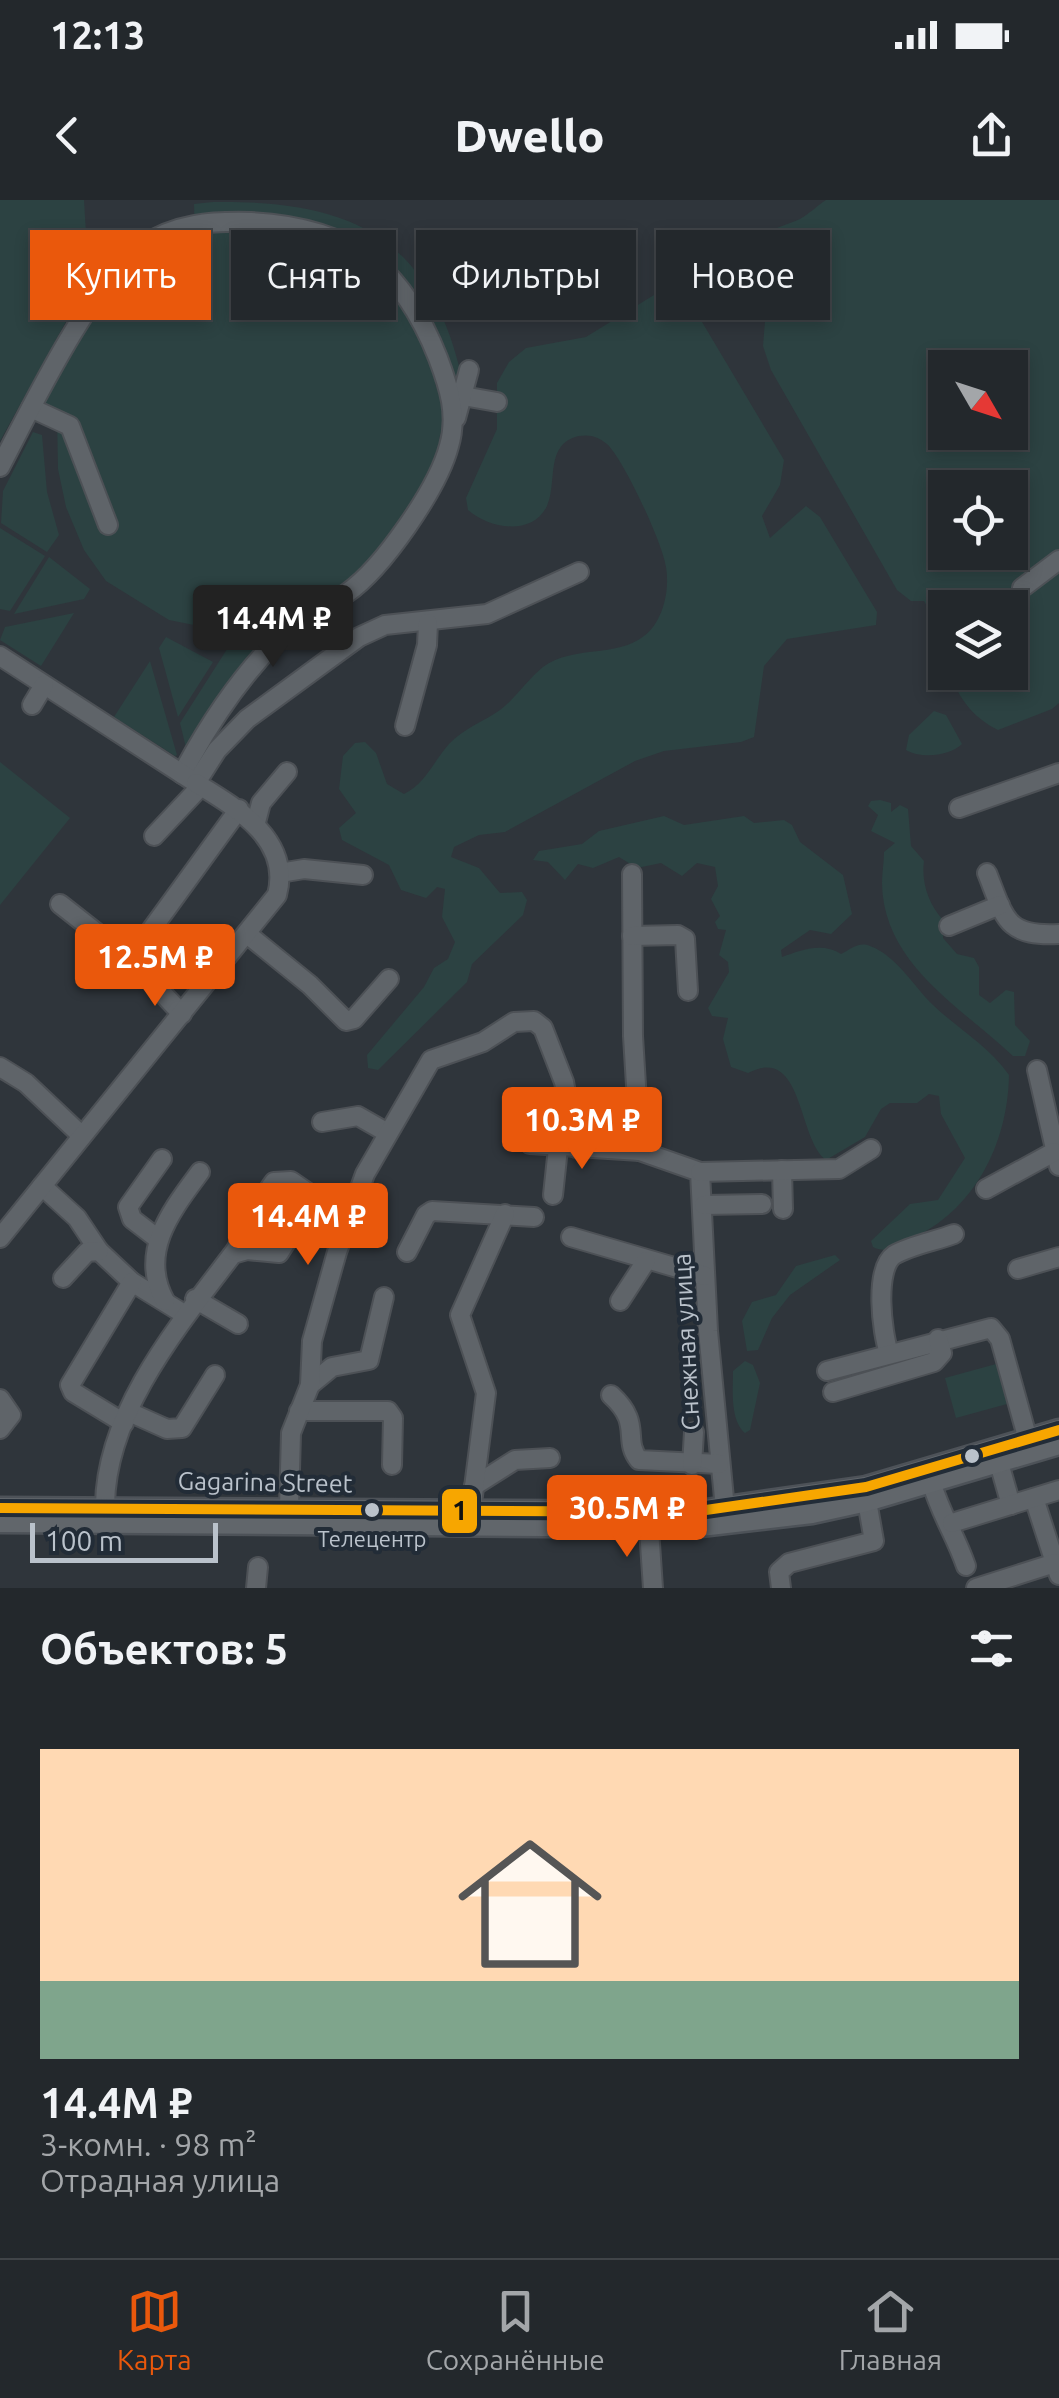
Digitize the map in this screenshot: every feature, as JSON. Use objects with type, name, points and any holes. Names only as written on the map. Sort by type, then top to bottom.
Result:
[{"type":"main road","name":"Gagarina Street","points":[[725,1517],[997,1456],[1030,1446],[1059,1430]]},
{"type":"main road","name":"Gagarina Street","points":[[1030,1446],[1059,1444]]},
{"type":"main road","name":"Gagarina Street","points":[[0,1508],[649,1522],[867,1501],[932,1484],[997,1456]]},
{"type":"main road","name":"Gagarina Street","points":[[289,1515],[470,1511],[649,1522]]},
{"type":"main road","name":"Gagarina Street","points":[[0,1522],[105,1512]]},
{"type":"street","points":[[0,467],[30,408],[121,264],[154,238],[186,225],[228,222],[304,228],[345,243],[377,262],[401,286],[423,322],[446,379],[453,429]]},
{"type":"street","points":[[193,781],[212,722],[276,641],[355,587],[414,518],[440,474],[469,370]]},
{"type":"street","points":[[463,396],[497,402]]},
{"type":"street","points":[[30,408],[70,426],[108,525]]},
{"type":"street","points":[[1022,588],[1059,560]]},
{"type":"street","points":[[154,836],[217,750],[247,718],[359,636],[385,625],[428,623],[505,608],[579,572]]},
{"type":"street","points":[[405,726],[424,655],[428,623]]},
{"type":"street","points":[[0,656],[256,822],[280,873],[277,895],[0,1238]]},
{"type":"street","points":[[32,706],[44,685]]},
{"type":"street","points":[[256,822],[261,803],[286,772]]},
{"type":"street","points":[[958,808],[1059,773]]},
{"type":"street","points":[[130,959],[239,809]]},
{"type":"street","points":[[280,873],[304,870],[363,875]]},
{"type":"street","points":[[986,873],[1000,906],[1018,931],[1059,934]]},
{"type":"street","points":[[632,874],[640,1151]]},
{"type":"street","points":[[60,904],[130,959],[182,1014]]},
{"type":"street","points":[[949,926],[1000,906]]},
{"type":"street","points":[[247,934],[310,985],[346,1021],[354,1019],[389,979]]},
{"type":"street","points":[[632,936],[678,935],[685,939],[688,991]]},
{"type":"street","points":[[289,1515],[290,1433],[310,1385],[318,1316],[358,1187],[430,1060],[482,1042],[514,1022],[534,1021],[543,1028],[564,1082],[567,1148],[553,1194]]},
{"type":"street","points":[[0,1067],[26,1083],[82,1136]]},
{"type":"street","points":[[986,1189],[1056,1159],[1036,1070]]},
{"type":"street","points":[[322,1122],[358,1116],[386,1132]]},
{"type":"street","points":[[530,1144],[640,1151],[700,1172],[839,1169],[871,1150]]},
{"type":"street","points":[[158,1240],[132,1219],[128,1208],[162,1159]]},
{"type":"street","points":[[782,1170],[783,1209]]},
{"type":"street","points":[[165,1301],[157,1284],[158,1240],[166,1218],[200,1172]]},
{"type":"street","name":"Снежная улица","points":[[700,1172],[725,1517]]},
{"type":"street","points":[[105,1512],[106,1481],[126,1418],[190,1306],[234,1254],[274,1182],[291,1181],[310,1194],[309,1206],[280,1253],[247,1250],[234,1254]]},
{"type":"street","points":[[42,1186],[84,1226],[100,1251],[132,1282],[165,1301],[238,1324]]},
{"type":"street","points":[[704,1205],[762,1204]]},
{"type":"street","points":[[407,1252],[426,1214],[432,1212],[534,1216]]},
{"type":"street","points":[[470,1511],[486,1393],[460,1315],[506,1214]]},
{"type":"street","points":[[889,1353],[881,1323],[885,1265],[896,1254],[954,1234]]},
{"type":"street","points":[[571,1237],[705,1276]]},
{"type":"street","points":[[64,1278],[87,1252],[100,1251]]},
{"type":"street","points":[[1018,1269],[1059,1257]]},
{"type":"street","points":[[620,1301],[646,1260]]},
{"type":"street","points":[[132,1282],[70,1385],[73,1392],[126,1418],[166,1429],[182,1428],[215,1375]]},
{"type":"street","points":[[310,1385],[332,1367],[364,1363],[374,1355],[384,1297]]},
{"type":"street","points":[[827,1371],[982,1326],[996,1332],[1030,1446]]},
{"type":"street","points":[[833,1392],[934,1362],[942,1352],[938,1339]]},
{"type":"street","points":[[611,1395],[629,1413],[636,1458],[719,1464]]},
{"type":"street","points":[[0,1399],[11,1415],[0,1429]]},
{"type":"street","points":[[299,1412],[388,1412],[392,1418],[392,1465]]},
{"type":"street","points":[[692,1465],[694,1432]]},
{"type":"street","points":[[997,1456],[1011,1505]]},
{"type":"street","points":[[474,1486],[515,1460],[550,1458]]},
{"type":"street","points":[[932,1484],[941,1514],[952,1523],[966,1566]]},
{"type":"street","points":[[952,1523],[1059,1490]]},
{"type":"street","points":[[976,1588],[1057,1569],[1034,1498]]},
{"type":"street","points":[[781,1588],[780,1572],[790,1563],[874,1541],[867,1501]]},
{"type":"street","points":[[649,1522],[653,1588]]},
{"type":"street","points":[[256,1588],[258,1567]]},
{"type":"green space","points":[[0,200],[84,200],[86,230],[30,230],[30,320],[67,320],[0,441]]},
{"type":"green space","points":[[826,200],[1059,200],[1059,703],[1052,709],[998,730],[965,703],[957,690],[1028,690],[1028,590],[928,590],[928,607],[924,601],[911,601],[897,590],[771,370],[763,346],[764,320],[830,320],[830,230],[771,230],[800,219]]},
{"type":"green space","points":[[261,203],[304,208],[366,230],[231,230],[231,320],[396,320],[396,251],[416,274],[416,320],[443,320],[461,374],[435,383],[446,416],[439,439],[447,441],[430,483],[359,576],[289,623],[187,752],[180,723],[243,624],[199,626],[169,620],[106,581],[84,550],[66,507],[58,469],[57,414],[45,404],[91,320],[211,320],[211,230],[195,230],[194,204]]},
{"type":"green space","points":[[654,295],[656,320],[701,320],[784,460],[780,485],[762,516],[770,538],[806,506],[820,517],[877,612],[876,625],[787,639],[764,666],[754,737],[664,751],[635,761],[505,832],[479,835],[454,847],[451,857],[479,868],[500,893],[522,892],[527,900],[523,915],[472,964],[467,982],[378,1070],[368,1068],[367,1055],[424,987],[434,968],[448,959],[455,942],[442,917],[445,889],[437,887],[426,898],[401,890],[389,865],[342,840],[339,828],[356,813],[339,789],[343,756],[355,743],[365,742],[376,753],[387,784],[404,794],[424,778],[455,738],[500,710],[543,667],[568,656],[633,643],[656,623],[667,586],[663,556],[632,484],[604,442],[583,435],[561,447],[556,455],[547,506],[531,522],[509,526],[487,521],[468,510],[466,498],[497,429],[497,383],[509,362],[526,348],[586,337],[614,320],[636,320],[636,306]]},
{"type":"green space","points":[[33,432],[42,435],[47,492],[59,535],[47,552],[1,523],[3,491]]},
{"type":"green space","points":[[0,528],[45,556],[10,611],[0,609]]},
{"type":"green space","points":[[49,557],[90,589],[84,599],[14,614]]},
{"type":"green space","points":[[74,613],[41,666],[0,640],[5,627]]},
{"type":"green space","points":[[166,637],[213,662],[178,717],[159,648]]},
{"type":"green space","points":[[150,661],[177,755],[175,756],[114,717]]},
{"type":"green space","points":[[934,711],[946,715],[962,744],[935,755],[906,750],[909,735]]},
{"type":"green space","points":[[0,762],[70,818],[0,905]]},
{"type":"green space","points":[[871,801],[891,803],[891,812],[900,805],[908,809],[911,846],[924,861],[927,893],[944,921],[943,938],[957,954],[974,958],[979,967],[979,995],[990,1003],[1006,990],[1014,992],[1015,1025],[1030,1041],[1025,1056],[1013,1056],[928,982],[896,937],[886,912],[882,883],[884,852],[895,843],[871,831],[878,815],[868,806]]},
{"type":"green space","points":[[664,816],[684,825],[744,816],[754,823],[784,820],[792,825],[800,842],[843,875],[852,914],[831,934],[810,930],[781,950],[782,957],[819,948],[841,954],[862,944],[880,951],[1009,1075],[1002,1125],[983,1172],[952,1212],[932,1227],[887,1249],[873,1247],[871,1241],[910,1204],[938,1200],[965,1158],[941,1114],[939,1096],[929,1094],[917,1103],[890,1103],[881,1109],[865,1137],[826,1160],[809,1133],[790,1082],[780,1071],[766,1068],[748,1073],[731,1067],[723,1039],[728,1018],[712,1016],[708,1008],[729,972],[728,962],[719,955],[726,930],[718,929],[715,922],[720,916],[711,899],[718,886],[715,867],[697,863],[682,876],[661,863],[637,868],[619,857],[593,868],[578,864],[565,880],[548,862],[533,860],[539,851],[582,844],[599,831]]},
{"type":"green space","points":[[835,1255],[840,1260],[790,1295],[772,1318],[758,1350],[747,1351],[742,1321],[752,1302],[776,1295],[796,1266]]},
{"type":"green space","points":[[745,1361],[753,1365],[760,1383],[750,1430],[745,1433],[735,1413],[733,1371]]},
{"type":"green space","points":[[996,1364],[1007,1404],[956,1418],[945,1378]]},
{"type":"transit line","name":"1","points":[[0,1508],[692,1512],[866,1487],[1059,1430]]},
{"type":"place","name":"Телецентр","points":[[372,1510]]}]
